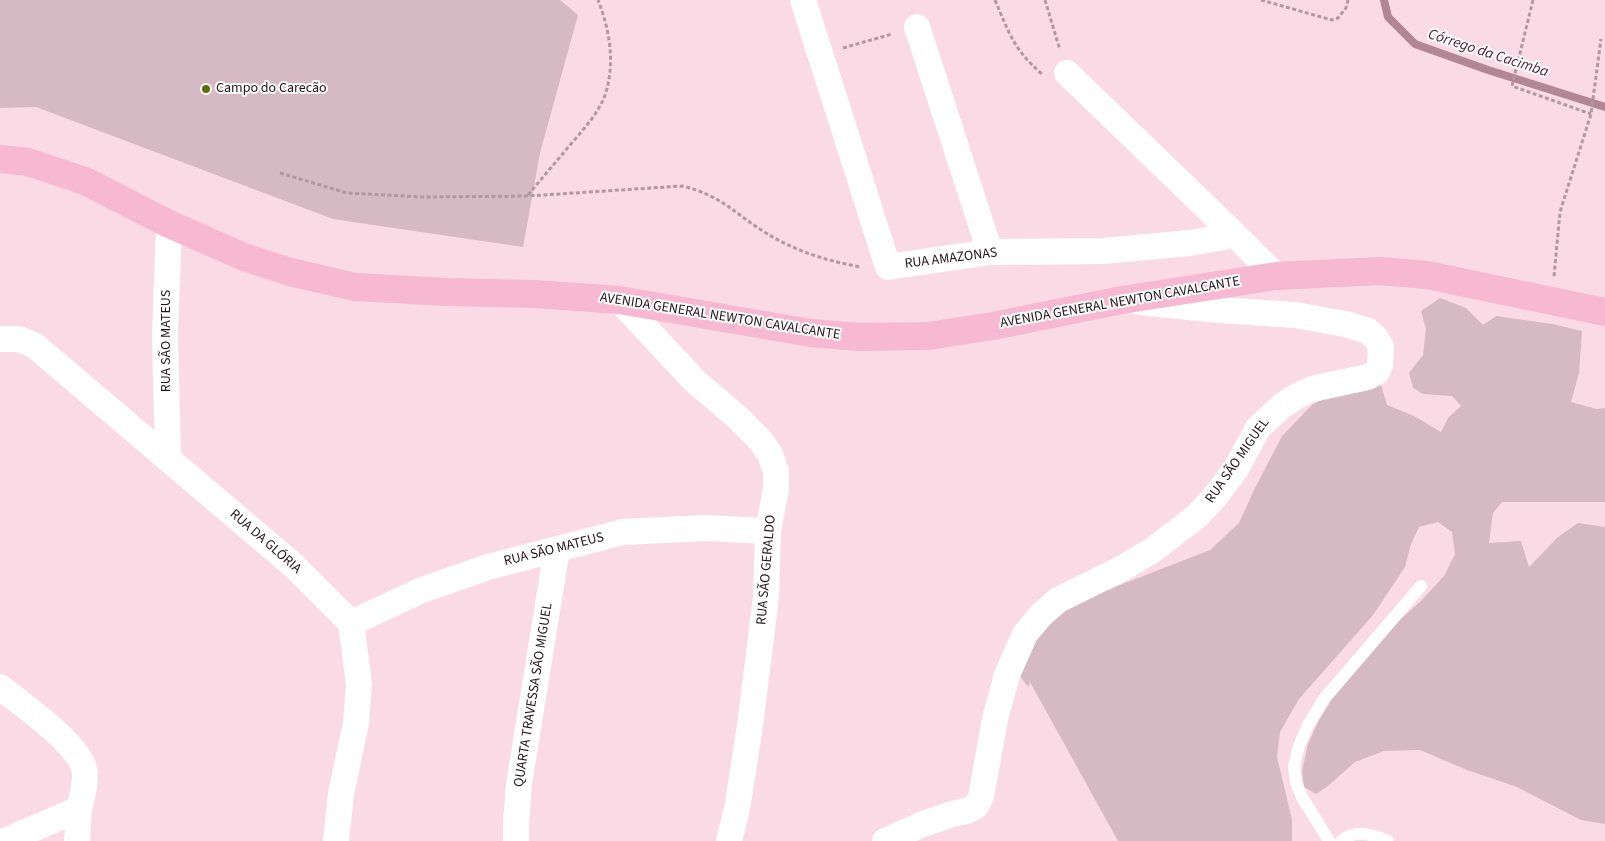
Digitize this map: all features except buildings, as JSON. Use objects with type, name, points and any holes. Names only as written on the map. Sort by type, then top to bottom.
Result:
[{"type":"main road","name":"AVENIDA GENERAL NEWTON CAVALCANTE","points":[[0,159],[28,162],[85,181],[169,224],[244,257],[290,272],[355,288],[535,294],[619,300],[811,333],[859,338],[928,336],[993,326],[1122,300],[1276,276],[1380,271],[1427,275],[1605,312]]},
{"type":"street","name":"RUA AMAZONAS","points":[[803,0],[888,267],[990,252],[1103,251],[1190,243],[1235,235]]},
{"type":"street","points":[[917,27],[990,252]]},
{"type":"street","points":[[1067,73],[1276,276]]},
{"type":"street","name":"RUA SÃO MATEUS","points":[[168,459],[165,336],[169,224]]},
{"type":"street","name":"RUA SÃO GERALDO","points":[[619,300],[696,382],[737,417],[760,440],[770,454],[776,471],[776,488],[768,531],[766,597],[752,716],[737,809],[729,841]]},
{"type":"street","name":"RUA SÃO MIGUEL","points":[[885,841],[923,824],[966,811],[976,806],[981,797],[995,719],[1007,675],[1025,634],[1040,615],[1058,600],[1121,569],[1153,550],[1197,516],[1236,469],[1258,428],[1283,405],[1312,389],[1368,377],[1377,372],[1380,365],[1381,347],[1376,338],[1368,331],[1345,324],[1295,315],[1122,300]]},
{"type":"street","name":"RUA DA GLÓRIA","points":[[0,339],[19,339],[34,345],[293,564],[351,623]]},
{"type":"street","name":"RUA SÃO MATEUS","points":[[351,623],[422,590],[488,566],[623,532],[690,528],[768,531]]},
{"type":"street","name":"QUARTA TRAVESSA SÃO MIGUEL","points":[[516,841],[519,784],[557,549]]},
{"type":"street","points":[[336,841],[341,794],[356,724],[359,684],[351,623]]},
{"type":"street","points":[[0,687],[51,727],[70,745],[79,758],[85,770],[85,784],[79,809],[77,841]]},
{"type":"street","points":[[5,841],[79,809]]},
{"type":"lane","points":[[1329,841],[1302,797],[1296,783],[1294,766],[1299,746],[1308,725],[1324,699],[1421,586]]},
{"type":"lane","points":[[1341,841],[1351,834],[1362,833],[1388,841]]},
{"type":"path","points":[[528,196],[592,119],[604,98],[609,79],[611,58],[604,14],[598,0]]},
{"type":"path","points":[[995,0],[1017,49],[1027,61],[1042,74],[1067,73],[1045,0]]},
{"type":"path","points":[[1261,0],[1332,20],[1338,18],[1346,8],[1348,0]]},
{"type":"path","points":[[1533,0],[1512,86],[1591,113]]},
{"type":"path","points":[[820,55],[917,27]]},
{"type":"path","points":[[1551,302],[1560,212],[1591,113],[1601,40]]},
{"type":"path","points":[[280,173],[347,193],[423,197],[528,196],[682,186],[700,190],[718,198],[766,233],[805,253],[861,267],[888,267]]},
{"type":"shaded area","points":[[0,0],[560,0],[578,15],[540,153],[523,247],[333,219],[36,107],[0,108]]},
{"type":"shaded area","points":[[1440,298],[1466,308],[1483,325],[1496,316],[1552,324],[1582,331],[1579,373],[1571,402],[1597,409],[1605,408],[1605,502],[1502,502],[1493,513],[1489,543],[1521,541],[1529,567],[1558,537],[1578,523],[1605,527],[1605,824],[1581,820],[1517,787],[1467,770],[1420,750],[1384,751],[1355,762],[1316,794],[1304,787],[1302,771],[1308,744],[1318,722],[1339,687],[1393,626],[1420,602],[1444,576],[1455,554],[1452,532],[1438,522],[1419,527],[1411,544],[1405,567],[1373,615],[1299,699],[1280,732],[1277,757],[1292,820],[1292,841],[1118,841],[1030,682],[1028,687],[1016,670],[1039,626],[1061,608],[1210,550],[1239,523],[1282,436],[1313,404],[1349,388],[1381,385],[1387,405],[1414,416],[1441,432],[1448,418],[1461,406],[1452,396],[1423,394],[1413,388],[1409,373],[1423,355],[1426,329],[1421,311]]},
{"type":"waterway","name":"Córrego da Cacimba","points":[[1384,0],[1388,17],[1415,44],[1488,70],[1605,107]]},
{"type":"place","name":"Campo do Carecão","points":[[206,89]]}]
